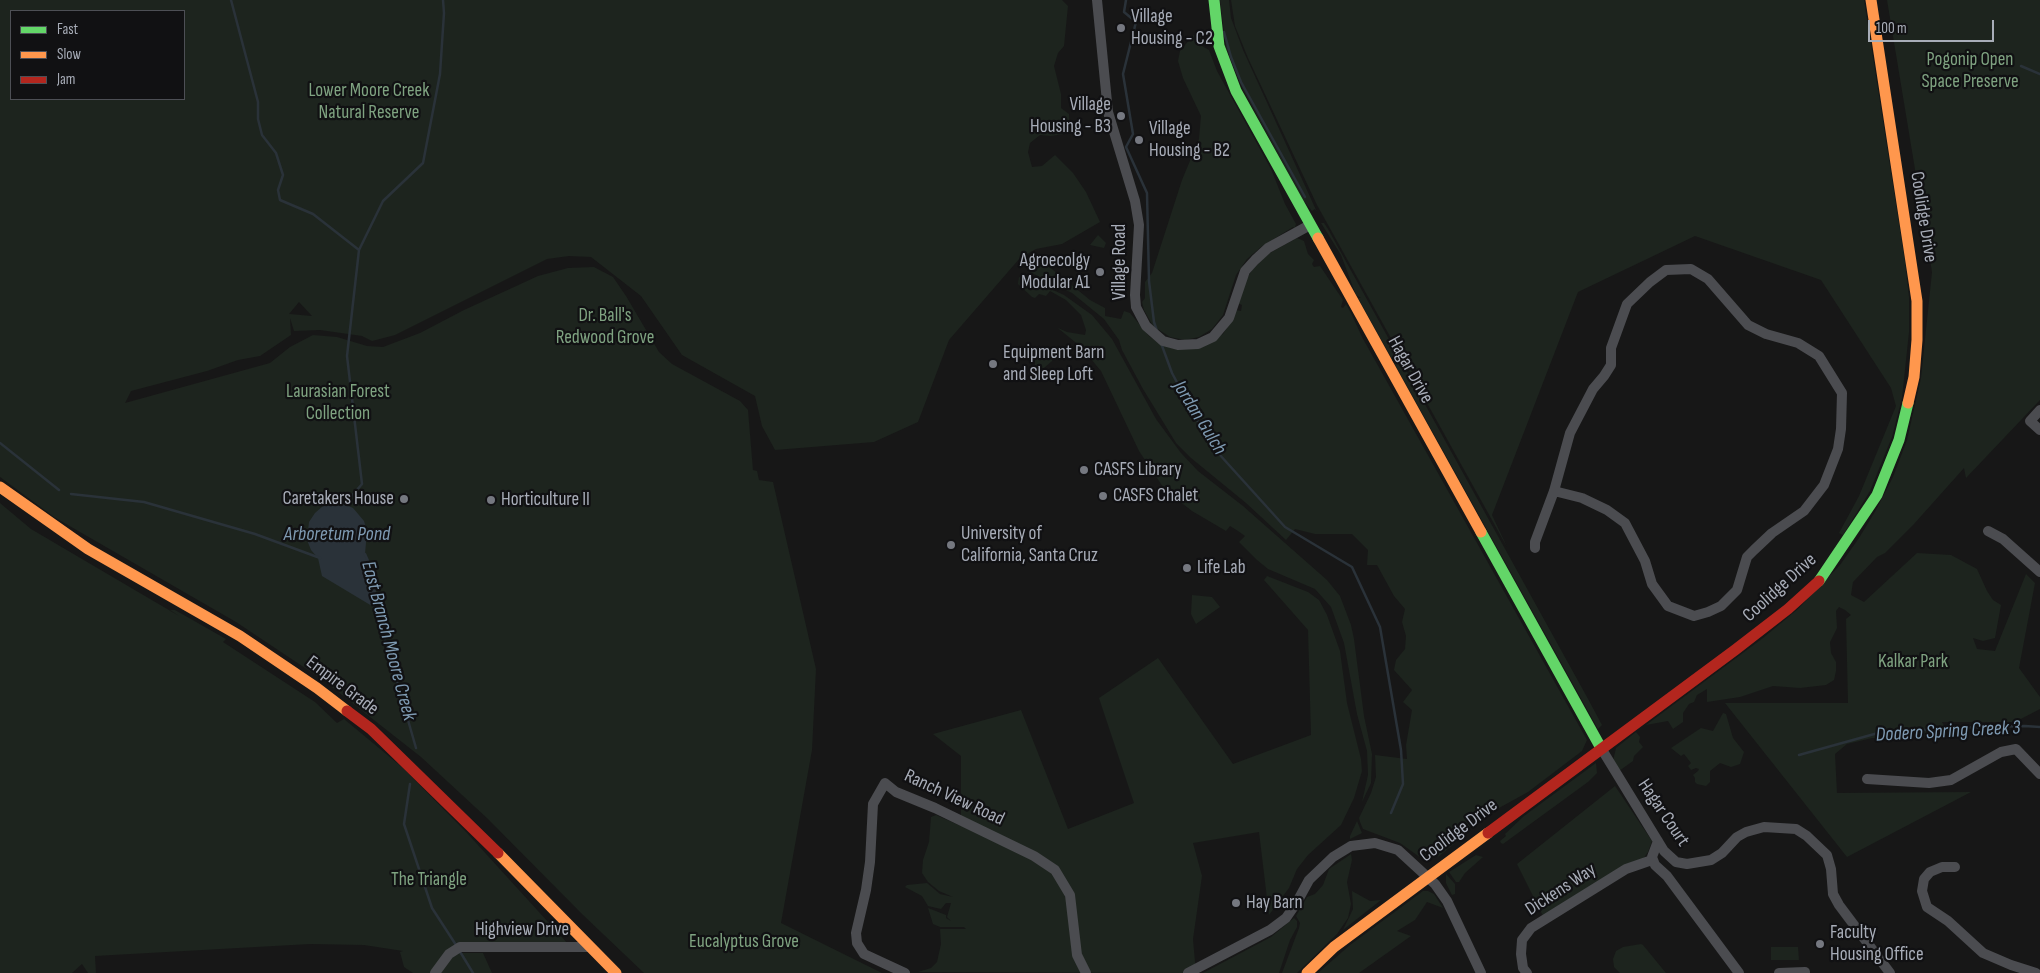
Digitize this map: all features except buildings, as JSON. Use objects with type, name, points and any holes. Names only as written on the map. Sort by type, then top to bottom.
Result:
[{"type":"main road","name":"Hagar Drive","points":[[1214,0],[1219,46],[1231,81],[1601,748]]},
{"type":"main road","name":"Coolidge Drive","points":[[1307,973],[1334,947],[1788,609],[1822,578],[1866,515],[1877,495],[1900,440],[1914,377],[1917,340],[1917,301],[1910,241],[1871,0]]},
{"type":"main road","name":"Empire Grade","points":[[0,487],[88,549],[262,650],[317,688],[371,729],[460,814],[590,947],[611,971]]},
{"type":"street","name":"Village Road","points":[[1097,0],[1108,112],[1135,201],[1140,225],[1135,296],[1136,307],[1150,330],[1164,341],[1178,345],[1198,344],[1213,337],[1229,318],[1245,271],[1268,248],[1310,225]]},
{"type":"street","points":[[1535,548],[1535,542],[1554,490],[1570,433],[1593,389],[1611,365],[1611,348],[1627,304],[1666,270],[1691,269],[1708,279],[1748,325],[1766,334],[1798,343],[1819,356],[1842,393],[1838,449],[1824,485],[1804,511],[1772,533],[1747,557],[1737,590],[1721,606],[1708,612],[1694,616],[1668,606],[1652,584],[1645,561],[1625,523],[1607,510],[1582,498],[1554,490]]},
{"type":"street","points":[[2040,410],[2030,420],[2040,430]]},
{"type":"street","points":[[1988,531],[2003,539],[2040,572]]},
{"type":"street","name":"Hagar Court","points":[[1601,748],[1664,851],[1676,862],[1687,864],[1711,860],[1722,853],[1737,837],[1746,832],[1764,827],[1796,830],[1813,841],[1827,855],[1831,868],[1833,894],[1838,905],[1890,973]]},
{"type":"street","points":[[1867,779],[1929,783],[1951,780],[2001,752],[2016,750],[2040,774]]},
{"type":"street","name":"Ranch View Road","points":[[905,973],[864,954],[856,943],[856,933],[870,862],[873,804],[885,783],[896,792],[950,815],[1034,856],[1055,870],[1070,895],[1077,954],[1086,973]]},
{"type":"street","points":[[1658,841],[1652,860],[1667,876],[1739,973]]},
{"type":"street","points":[[1188,973],[1270,930],[1286,918],[1298,902],[1310,880],[1333,857],[1348,847],[1365,843],[1387,846],[1398,850],[1428,877],[1447,901],[1481,973]]},
{"type":"street","name":"Dickens Way","points":[[1527,973],[1523,968],[1522,940],[1532,928],[1626,869],[1652,860]]},
{"type":"street","points":[[1955,867],[1942,867],[1930,872],[1924,879],[1922,891],[1927,907],[1948,920],[1983,953],[2036,973]]},
{"type":"street","name":"Highview Drive","points":[[435,973],[449,954],[460,947],[590,947]]},
{"type":"street","points":[[1779,973],[1805,972]]},
{"type":"green space","points":[[0,0],[1062,0],[1068,6],[1064,46],[1058,53],[1054,66],[1061,94],[1061,108],[1069,114],[1070,133],[1051,136],[1040,135],[1030,143],[1028,152],[1032,167],[1042,166],[1055,155],[1073,173],[1086,192],[1100,222],[1062,244],[1036,249],[1020,258],[949,340],[918,422],[874,442],[775,450],[762,426],[755,396],[682,355],[641,296],[591,257],[569,256],[547,259],[395,335],[372,341],[362,336],[320,330],[294,331],[290,318],[291,335],[260,356],[238,360],[207,371],[131,391],[125,403],[270,363],[290,347],[313,335],[337,337],[367,346],[383,347],[420,333],[464,310],[538,276],[568,268],[594,267],[613,277],[659,352],[672,364],[740,401],[748,410],[753,470],[757,471],[759,480],[773,482],[816,669],[812,750],[781,923],[882,973],[644,973],[582,914],[488,819],[421,757],[323,680],[236,622],[54,517],[0,477]],"holes":[[[299,302],[312,316],[289,314]]]},
{"type":"green space","points":[[1220,0],[1229,0],[1231,18],[1243,50],[1317,212],[1315,209],[1312,211],[1303,200],[1243,90],[1226,48]]},
{"type":"green space","points":[[1231,0],[1864,0],[1905,262],[1909,297],[1909,332],[1902,398],[1892,437],[1870,491],[1843,535],[1839,533],[1859,496],[1896,406],[1891,388],[1821,280],[1695,236],[1578,292],[1492,515],[1507,547],[1317,205],[1248,58],[1235,26]]},
{"type":"green space","points":[[1887,0],[2040,0],[2040,400],[1966,478],[1964,468],[1914,524],[1885,553],[1877,557],[1853,582],[1851,595],[1864,602],[1917,553],[1951,555],[1977,569],[1993,600],[2001,605],[1995,638],[1983,641],[1973,638],[1977,649],[1995,651],[2026,574],[2035,583],[2019,668],[2040,697],[2040,709],[2015,722],[1942,722],[1949,735],[1921,737],[1907,734],[1889,738],[1872,738],[1847,744],[1835,754],[1837,793],[1971,792],[1847,857],[1725,703],[1848,703],[1846,619],[1851,615],[1845,610],[1839,607],[1836,611],[1837,628],[1830,642],[1831,653],[1836,662],[1836,671],[1834,680],[1826,685],[1800,688],[1773,686],[1740,697],[1707,702],[1707,689],[1697,695],[1694,702],[1689,704],[1683,713],[1683,722],[1673,729],[1668,721],[1646,725],[1763,638],[1798,609],[1840,565],[1876,510],[1893,477],[1907,440],[1921,378],[1932,272]]},
{"type":"green space","points":[[1197,31],[1201,31],[1202,46],[1209,50],[1217,71],[1271,169],[1285,204],[1296,224],[1295,228],[1293,227],[1261,247],[1247,259],[1236,275],[1223,315],[1212,329],[1199,337],[1185,340],[1170,337],[1153,326],[1144,310],[1142,302],[1145,298],[1145,282],[1152,273],[1182,180],[1199,139],[1201,116],[1183,78],[1178,61],[1180,51]]},
{"type":"green space","points":[[1321,223],[1324,223],[1328,229],[1587,697],[1602,725],[1598,729],[1358,298],[1361,298],[1356,295],[1341,255]]},
{"type":"green space","points":[[1098,235],[1106,243],[1104,248],[1090,245]]},
{"type":"green space","points":[[1297,238],[1304,241],[1308,254],[1314,260],[1312,264],[1314,267],[1320,266],[1343,300],[1341,307],[1343,308],[1346,304],[1362,337],[1587,740],[1582,751],[1528,792],[1494,809],[1480,820],[1477,818],[1472,821],[1474,824],[1426,859],[1421,858],[1400,843],[1363,829],[1359,818],[1371,793],[1376,777],[1375,755],[1407,759],[1406,745],[1412,710],[1403,702],[1412,690],[1394,670],[1396,660],[1405,649],[1406,636],[1402,622],[1405,609],[1394,596],[1377,565],[1367,565],[1368,550],[1352,534],[1315,534],[1295,529],[1286,540],[1176,443],[1143,389],[1122,350],[1119,340],[1104,319],[1072,293],[1028,271],[1027,268],[1036,264],[1047,265],[1090,300],[1105,308],[1105,316],[1121,319],[1124,311],[1130,313],[1149,336],[1160,344],[1175,349],[1192,349],[1202,347],[1223,334],[1236,310],[1241,311],[1242,305],[1237,303],[1252,270],[1268,254]]},
{"type":"green space","points":[[1019,277],[1027,278],[1064,295],[1092,315],[1112,339],[1156,419],[1181,453],[1198,471],[1243,506],[1327,580],[1340,596],[1354,639],[1364,716],[1372,754],[1371,783],[1362,802],[1368,775],[1367,751],[1357,714],[1344,643],[1331,607],[1315,589],[1268,569],[1239,542],[1245,536],[1238,531],[1230,526],[1226,531],[1192,511],[1165,490],[1139,451],[1101,371],[1080,346],[1058,328],[1067,332],[1085,335],[1086,330],[1081,315],[1066,300],[1050,291],[1046,296],[1039,294],[1035,298],[1032,297],[1018,284]]},
{"type":"green space","points":[[1052,347],[1055,354],[1052,361],[1043,369],[1035,365],[1035,356]]},
{"type":"green space","name":"The Triangle","points":[[0,503],[31,529],[179,616],[170,610],[175,610],[226,639],[223,642],[315,702],[337,723],[344,719],[403,768],[467,833],[569,945],[460,942],[461,953],[483,953],[492,973],[413,973],[404,967],[400,952],[403,951],[364,945],[310,944],[95,956],[96,973],[88,973],[82,964],[72,973],[0,973]]},
{"type":"green space","points":[[1267,576],[1308,592],[1319,600],[1327,615],[1340,651],[1347,703],[1361,759],[1362,771],[1354,798],[1341,825],[1308,855],[1297,869],[1289,888],[1269,915],[1259,832],[1193,843],[1202,876],[1193,939],[1196,973],[918,972],[931,968],[937,962],[941,944],[940,929],[966,929],[964,927],[940,927],[933,924],[928,908],[946,915],[946,918],[951,921],[947,917],[951,903],[946,903],[941,909],[928,906],[922,896],[905,887],[907,885],[927,883],[940,894],[953,897],[939,891],[928,882],[922,873],[923,860],[929,842],[931,817],[936,815],[961,826],[961,756],[933,734],[1021,710],[1068,829],[1134,803],[1099,698],[1158,658],[1233,764],[1311,735],[1308,630],[1264,580]]},
{"type":"green space","points":[[1192,595],[1212,597],[1220,607],[1196,624],[1191,614]]},
{"type":"green space","points":[[1723,713],[1726,714],[1733,738],[1744,752],[1740,764],[1731,767],[1720,763],[1710,771],[1710,782],[1706,786],[1697,784],[1693,775],[1699,769],[1691,770],[1688,766],[1691,763],[1684,754],[1681,756],[1671,748],[1701,728],[1713,731]]},
{"type":"green space","points":[[1636,732],[1640,737],[1639,742],[1643,747],[1634,756],[1633,761],[1619,771],[1613,761],[1616,748]]},
{"type":"green space","points":[[1596,763],[1597,773],[1588,782],[1503,844],[1501,843],[1500,841],[1506,836],[1505,834],[1524,816]]},
{"type":"green space","points":[[1615,786],[1652,841],[1648,852],[1643,859],[1543,916],[1517,864]]},
{"type":"green space","points":[[1357,821],[1362,833],[1350,839],[1350,836]]},
{"type":"green space","points":[[1471,830],[1438,857],[1436,854]]},
{"type":"green space","points":[[1351,854],[1352,860],[1347,882],[1351,904],[1348,918],[1337,934],[1297,973],[1282,973],[1299,928],[1300,923],[1296,916],[1307,897],[1315,894],[1323,885],[1329,869]]},
{"type":"green space","points":[[1476,855],[1483,857],[1465,873],[1459,882],[1456,882],[1449,872]]},
{"type":"green space","points":[[1446,874],[1455,884],[1455,894],[1452,895],[1446,883]]},
{"type":"green space","points":[[1352,891],[1370,901],[1381,900],[1343,930],[1353,909]]},
{"type":"green space","points":[[1423,891],[1434,894],[1443,908],[1427,902],[1415,920],[1397,931],[1411,936],[1359,973],[1318,973],[1350,945]]},
{"type":"green space","points":[[1294,918],[1297,921],[1297,927],[1290,940],[1279,973],[1203,973],[1271,937]]},
{"type":"green space","points":[[1641,944],[1666,973],[1620,973],[1614,967],[1613,959],[1616,951],[1623,947]]},
{"type":"green space","points":[[1771,947],[1798,947],[1799,960],[1771,960]]},
{"type":"water","name":"Arboretum Pond","points":[[333,503],[344,504],[353,508],[364,521],[367,531],[365,554],[372,570],[377,609],[322,576],[318,558],[311,550],[307,540],[309,522],[323,506]]},
{"type":"waterway","points":[[231,0],[258,102],[258,119],[262,135],[276,153],[283,175],[278,190],[280,200],[313,214],[359,250]]},
{"type":"waterway","name":"East Branch Moore Creek","points":[[344,505],[362,484],[347,356],[359,250],[383,201],[423,163],[440,74],[444,13],[443,0]]},
{"type":"waterway","name":"Jordan Gulch","points":[[1126,0],[1124,12],[1136,22],[1123,74],[1133,134],[1126,147],[1147,193],[1149,281],[1154,322],[1157,331]]},
{"type":"waterway","points":[[1224,32],[1241,82],[1305,197]]},
{"type":"waterway","points":[[2021,66],[2040,74]]},
{"type":"waterway","name":"Jordan Gulch","points":[[1161,343],[1172,373],[1210,444],[1285,527],[1352,567],[1380,627],[1401,750],[1403,784],[1391,813]]},
{"type":"waterway","points":[[0,443],[59,490]]},
{"type":"waterway","points":[[71,494],[144,502],[255,534],[320,558]]},
{"type":"waterway","name":"East Branch Moore Creek","points":[[365,554],[372,570],[377,612],[416,748]]},
{"type":"waterway","name":"Dodero Spring Creek 3","points":[[1799,755],[1878,733],[1953,728],[2040,727]]},
{"type":"waterway","name":"East Branch Moore Creek","points":[[410,784],[404,824],[432,908],[456,945]]},
{"type":"waterway","name":"East Branch Moore Creek","points":[[459,950],[473,973]]},
{"type":"traffic: fast","points":[[1214,0],[1219,46],[1236,91],[1318,238]]},
{"type":"traffic: fast","points":[[1819,581],[1877,495],[1899,440],[1908,403]]},
{"type":"traffic: fast","points":[[1481,532],[1601,748]]},
{"type":"traffic: slow","points":[[1871,0],[1917,301],[1917,340],[1914,377],[1908,403]]},
{"type":"traffic: slow","points":[[1318,238],[1481,532]]},
{"type":"traffic: slow","points":[[0,487],[88,549],[240,636],[317,688],[347,711]]},
{"type":"traffic: slow","points":[[1307,973],[1334,947],[1488,833]]},
{"type":"traffic: slow","points":[[498,853],[616,973]]},
{"type":"traffic: jam","points":[[1488,833],[1735,650],[1788,609],[1819,581]]},
{"type":"traffic: jam","points":[[347,711],[371,729],[498,853]]},
{"type":"place","name":"Village Housing - C2","points":[[1121,28]]},
{"type":"place","name":"Village Housing - B3","points":[[1121,116]]},
{"type":"place","name":"Village Housing - B2","points":[[1139,140]]},
{"type":"place","name":"Agroecolgy Modular A1","points":[[1100,272]]},
{"type":"place","name":"Equipment Barn and Sleep Loft","points":[[993,364]]},
{"type":"place","name":"CASFS Library","points":[[1084,470]]},
{"type":"place","name":"CASFS Chalet","points":[[1103,496]]},
{"type":"place","name":"Caretakers House","points":[[404,499]]},
{"type":"place","name":"Horticulture II","points":[[491,500]]},
{"type":"place","name":"University of California, Santa Cruz","points":[[951,545]]},
{"type":"place","name":"Life Lab","points":[[1187,568]]},
{"type":"place","name":"Hay Barn","points":[[1236,903]]},
{"type":"place","name":"Faculty Housing Office","points":[[1820,944]]},
{"type":"park label","name":"Pogonip Open Space Preserve","points":[[1970,71]]},
{"type":"park label","name":"Lower Moore Creek Natural Reserve","points":[[369,102]]},
{"type":"park label","name":"Dr. Ball's Redwood Grove","points":[[605,327]]},
{"type":"park label","name":"Laurasian Forest Collection","points":[[338,403]]},
{"type":"park label","name":"Kalkar Park","points":[[1913,662]]},
{"type":"park label","name":"Eucalyptus Grove","points":[[744,942]]}]
